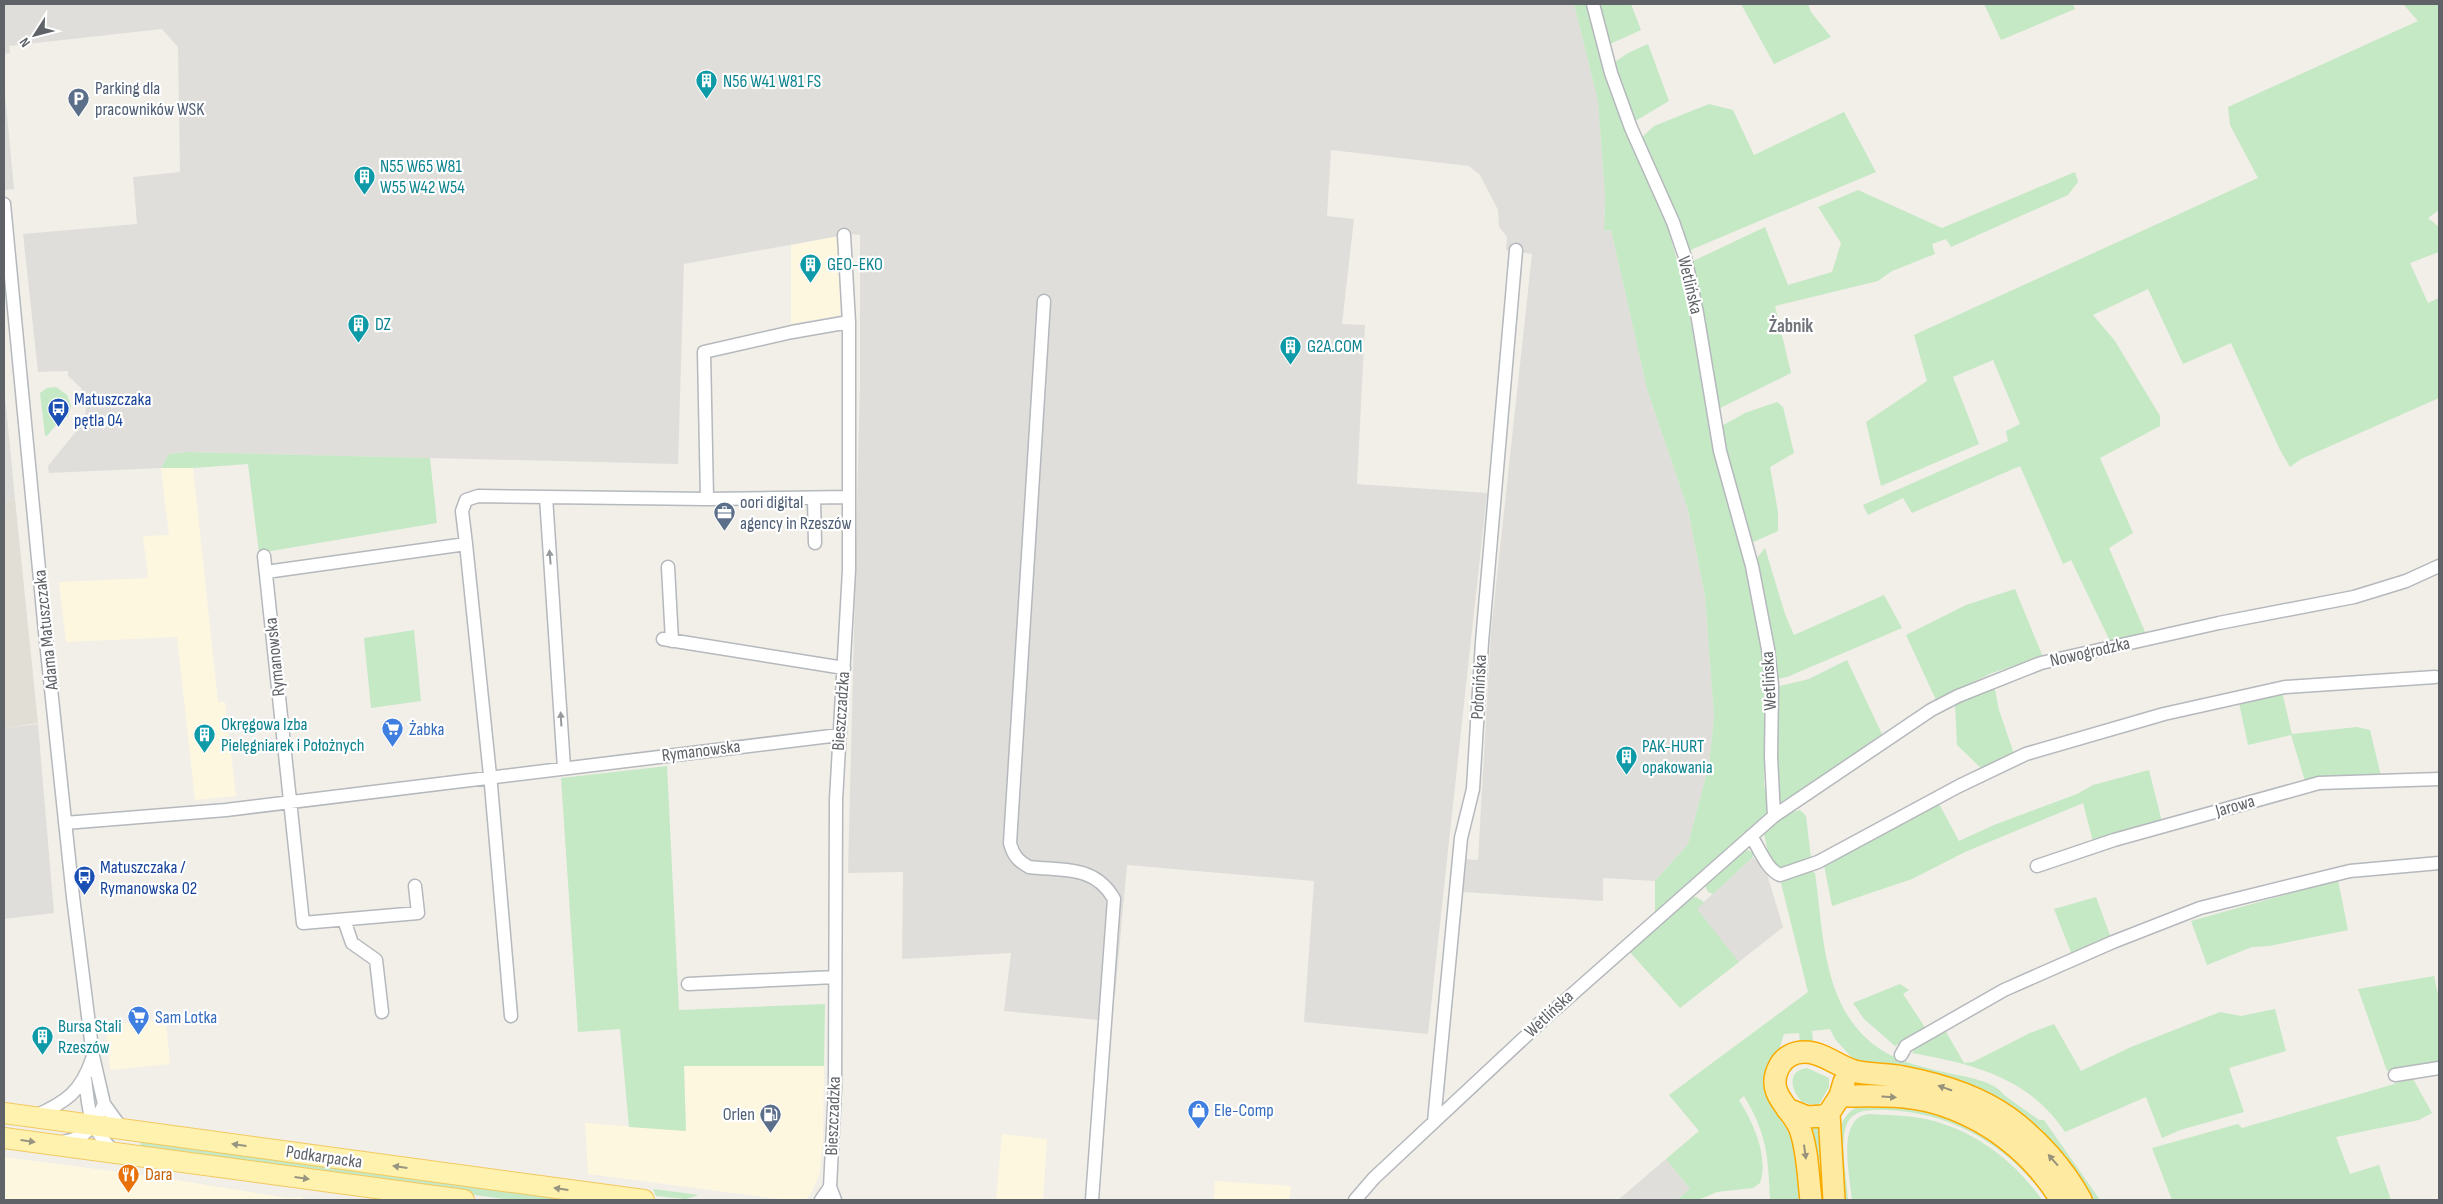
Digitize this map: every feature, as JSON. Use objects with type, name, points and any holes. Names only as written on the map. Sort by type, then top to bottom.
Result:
[{"type":"highway","points":[[1811,1200],[1800,1128],[1778,1098],[1775,1088],[1775,1078],[1783,1061],[1790,1055],[1806,1052],[1816,1054],[1838,1065],[1862,1073],[1902,1077],[1936,1085],[1990,1107],[2009,1118],[2038,1143],[2057,1165],[2080,1200]]},
{"type":"highway","points":[[1787,1108],[1807,1117],[1823,1116],[1834,1105],[1844,1088],[1844,1078],[1838,1065]]},
{"type":"highway","points":[[1834,1105],[1903,1097],[1932,1102],[1976,1119],[1996,1131],[2026,1155],[2051,1184],[2061,1200]]},
{"type":"highway","points":[[1834,1105],[1834,1200]]},
{"type":"main road","name":"Podkarpacka","points":[[4,1113],[644,1200]]},
{"type":"main road","name":"Podkarpacka","points":[[4,1138],[464,1200]]},
{"type":"street","name":"Wetlińska","points":[[1355,1200],[1374,1178],[1542,1020],[1774,816],[1770,757],[1772,685],[1768,649],[1752,566],[1720,451],[1697,313],[1685,257],[1673,222],[1638,147],[1621,101],[1611,73],[1593,4]]},
{"type":"street","name":"Adama Matuszczaka","points":[[4,204],[66,823],[93,1056],[104,1104],[117,1122],[126,1130]]},
{"type":"street","name":"Bieszczadzka","points":[[830,1197],[835,1089],[839,735],[849,570],[849,322],[844,236]]},
{"type":"street","name":"Połonińska","points":[[1434,1122],[1461,838],[1473,789],[1482,642],[1516,250]]},
{"type":"street","points":[[1044,301],[1010,843],[1021,863],[1029,867],[1084,873],[1106,886],[1114,899],[1092,1200]]},
{"type":"street","points":[[707,499],[704,352],[792,332],[849,322]]},
{"type":"street","points":[[511,1016],[490,777],[462,511],[466,500],[478,496],[707,499],[848,498]]},
{"type":"street","points":[[546,497],[564,768]]},
{"type":"street","points":[[814,498],[815,544]]},
{"type":"street","points":[[266,572],[466,544]]},
{"type":"street","name":"Rymanowska","points":[[264,556],[303,924],[418,913],[415,886]]},
{"type":"street","name":"Nowogrodzka","points":[[1774,816],[1808,796],[1917,719],[1958,696],[1998,679],[2041,663],[2067,657],[2258,615],[2354,597],[2390,587],[2439,566]]},
{"type":"street","points":[[668,567],[668,640],[844,668]]},
{"type":"street","points":[[1751,836],[1774,873],[1780,875],[1818,862],[1959,786],[2026,754],[2164,714],[2285,687],[2435,677]]},
{"type":"street","name":"Rymanowska","points":[[66,823],[189,813],[290,802],[839,735]]},
{"type":"street","name":"Jarowa","points":[[2037,866],[2114,840],[2319,783],[2439,779]]},
{"type":"street","points":[[1901,1054],[1906,1046],[2004,990],[2113,942],[2200,908],[2350,871],[2439,863]]},
{"type":"street","points":[[344,920],[352,943],[376,960],[382,1012]]},
{"type":"street","points":[[688,984],[835,977]]},
{"type":"street","name":"Adama Matuszczaka","points":[[32,1117],[60,1104],[71,1096],[85,1078],[93,1056]]},
{"type":"street","points":[[2395,1075],[2439,1068]]},
{"type":"street","name":"Adama Matuszczaka","points":[[85,1078],[89,1119],[98,1135],[115,1153]]},
{"type":"street","points":[[53,1144],[75,1140],[93,1126],[104,1104]]},
{"type":"shaded area","points":[[4,4],[1574,4],[1598,101],[1605,197],[1604,231],[1611,230],[1647,389],[1688,510],[1705,596],[1714,716],[1709,765],[1688,844],[1655,881],[1603,878],[1603,901],[1463,892],[1465,859],[1478,860],[1491,631],[1532,254],[1506,250],[1507,237],[1499,227],[1498,210],[1480,175],[1469,166],[1331,150],[1327,216],[1354,219],[1342,324],[1365,325],[1357,484],[1487,493],[1428,1034],[1304,1022],[1314,881],[1127,865],[1115,995],[1102,994],[1099,1020],[1004,1011],[1011,953],[902,959],[903,872],[848,873],[860,384],[860,235],[850,234],[684,264],[678,464],[187,452],[169,454],[161,468],[49,473],[48,466],[83,423],[87,404],[81,388],[68,376],[68,371],[38,372],[23,234],[137,224],[133,177],[180,172],[178,47],[162,29],[9,46],[10,53],[4,54]]},
{"type":"shaded area","points":[[4,83],[14,189],[4,190]]},
{"type":"shaded area","points":[[839,236],[840,315],[791,324],[791,245]]},
{"type":"shaded area","points":[[4,385],[15,499],[4,500]]},
{"type":"shaded area","points":[[161,468],[193,468],[218,702],[225,702],[236,796],[195,800],[177,637],[66,642],[59,582],[148,578],[143,536],[169,535]]},
{"type":"shaded area","points":[[15,499],[38,723],[4,728],[4,500]]},
{"type":"shaded area","points":[[38,724],[54,913],[4,919],[4,728]]},
{"type":"shaded area","points":[[1753,857],[1766,871],[1783,927],[1739,962],[1696,909]]},
{"type":"shaded area","points":[[166,1019],[170,1064],[110,1070],[106,1025]]},
{"type":"shaded area","points":[[684,1066],[824,1066],[823,1143],[819,1175],[813,1190],[806,1200],[786,1200],[588,1174],[585,1123],[686,1131]]},
{"type":"shaded area","points":[[1002,1134],[1047,1139],[1043,1200],[996,1200]]},
{"type":"shaded area","points":[[4,1157],[158,1177],[287,1198],[303,1197],[300,1200],[4,1200]]},
{"type":"shaded area","points":[[1666,1159],[1690,1189],[1677,1200],[1618,1200]]},
{"type":"shaded area","points":[[1215,1181],[1291,1186],[1289,1200],[1214,1200]]},
{"type":"green space","points":[[1574,4],[1590,4],[1619,111],[1641,168],[1656,195],[1665,218],[1678,264],[1757,618],[1764,676],[1764,785],[1768,801],[1766,814],[1655,912],[1655,881],[1688,844],[1709,765],[1714,716],[1705,596],[1688,510],[1647,389],[1611,230],[1604,231],[1605,197],[1598,101]]},
{"type":"green space","points":[[1597,4],[1631,4],[1641,30],[1610,44],[1607,42]]},
{"type":"green space","points":[[1741,4],[1808,4],[1811,12],[1831,37],[1774,64]]},
{"type":"green space","points":[[1984,4],[2073,4],[2075,9],[2001,40]]},
{"type":"green space","points":[[2403,4],[2439,4],[2439,210],[2428,218],[2439,227],[2439,252],[2410,263],[2428,303],[2439,298],[2439,398],[2301,459],[2290,467],[2280,450],[2231,343],[2183,364],[2148,289],[2093,315],[2115,341],[2160,416],[2160,426],[2100,458],[2133,533],[2109,548],[2146,634],[2110,641],[2071,560],[2063,564],[2020,466],[1912,513],[1903,498],[1868,515],[1863,505],[2008,441],[2006,431],[2020,424],[1993,360],[1953,377],[1979,444],[1881,486],[1866,422],[1927,381],[1914,335],[2258,178],[2230,125],[2228,107],[2418,21]]},
{"type":"green space","points":[[1648,44],[1669,101],[1637,120],[1633,119],[1612,64],[1628,53]]},
{"type":"green space","points":[[1709,104],[1733,110],[1754,155],[1844,112],[1876,172],[1688,251],[1641,138],[1654,126]]},
{"type":"green space","points":[[2075,172],[2078,182],[2068,195],[1951,247],[1946,239],[1932,244],[1935,254],[1892,271],[1878,281],[1775,306],[1791,373],[1718,409],[1705,323],[1691,262],[1765,227],[1788,285],[1832,272],[1841,243],[1818,207],[1858,190],[1942,228]]},
{"type":"green space","points":[[56,387],[67,395],[71,406],[68,417],[64,415],[47,436],[45,435],[40,393],[47,388]]},
{"type":"green space","points":[[1777,402],[1783,407],[1794,453],[1770,467],[1778,512],[1778,531],[1751,543],[1720,427],[1745,413]]},
{"type":"green space","points":[[187,452],[430,458],[437,523],[259,553],[248,464],[161,468],[169,454]]},
{"type":"green space","points":[[1765,548],[1785,614],[1794,635],[1884,595],[1902,628],[1787,677],[1776,679],[1773,640],[1755,560]]},
{"type":"green space","points":[[2015,589],[2043,657],[1992,673],[1936,700],[1906,635],[1966,605]]},
{"type":"green space","points":[[414,630],[421,701],[371,708],[364,638]]},
{"type":"green space","points":[[1847,660],[1882,734],[1787,802],[1779,802],[1776,799],[1776,691],[1780,686],[1809,679]]},
{"type":"green space","points":[[1994,685],[1999,710],[2014,754],[1982,769],[1957,745],[1955,703]]},
{"type":"green space","points":[[2282,692],[2292,734],[2357,727],[2370,730],[2381,776],[2305,781],[2291,735],[2248,745],[2239,703]]},
{"type":"green space","points":[[667,766],[679,1010],[825,1004],[824,1066],[684,1066],[686,1131],[629,1127],[620,1029],[578,1032],[561,778]]},
{"type":"green space","points":[[2149,770],[2162,822],[2093,842],[2083,803],[1965,852],[1912,879],[1832,906],[1824,865],[1938,802],[1959,841],[1994,825],[2077,794],[2093,785]]},
{"type":"green space","points":[[1800,810],[1806,816],[1811,858],[1792,869],[1776,868],[1769,857],[1764,834],[1787,814]]},
{"type":"green space","points":[[1748,850],[1753,853],[1753,857],[1713,894],[1708,892],[1704,884],[1737,854]]},
{"type":"green space","points":[[1810,871],[1815,873],[1824,947],[1837,995],[1848,1016],[1863,1035],[1883,1051],[1899,1059],[1925,1068],[1972,1078],[1994,1086],[2039,1120],[2044,1120],[2100,1200],[2089,1200],[2085,1190],[1854,1060],[1835,1039],[1830,1029],[1812,1031],[1813,1041],[1800,1041],[1799,1033],[1784,1034],[1766,1092],[1770,1104],[1791,1135],[1801,1200],[1770,1199],[1767,1158],[1762,1134],[1744,1096],[1739,1100],[1754,1129],[1761,1151],[1762,1173],[1760,1183],[1753,1188],[1717,1192],[1698,1200],[1677,1200],[1690,1189],[1666,1159],[1699,1131],[1669,1095],[1808,992],[1781,883],[1782,879]]},
{"type":"green space","points":[[2338,880],[2348,930],[2269,946],[2252,947],[2207,965],[2191,921]]},
{"type":"green space","points":[[1689,896],[1696,897],[1704,902],[1697,909],[1739,962],[1680,1008],[1628,950]]},
{"type":"green space","points":[[2096,897],[2111,938],[2072,955],[2054,909]]},
{"type":"green space","points":[[2434,976],[2439,999],[2439,1062],[2387,1071],[2358,989]]},
{"type":"green space","points":[[1900,984],[1909,990],[1903,994],[1926,1029],[1895,1046],[1864,1019],[1853,1003]]},
{"type":"green space","points":[[2275,1009],[2286,1051],[2229,1068],[2244,1112],[2180,1130],[2162,1138],[2146,1097],[2065,1132],[2051,1113],[2034,1098],[1998,1076],[1956,1062],[1912,1053],[1916,1046],[1945,1030],[1964,1063],[1973,1062],[2030,1033],[2054,1024],[2081,1071],[2131,1047],[2220,1012],[2241,1016]]},
{"type":"green space","points":[[1807,1068],[1829,1078],[1829,1087],[1818,1106],[1802,1102],[1793,1087],[1793,1077],[1800,1070]]},
{"type":"green space","points":[[2412,1077],[2432,1113],[2419,1120],[2336,1137],[2350,1174],[2379,1165],[2391,1200],[2172,1200],[2152,1148],[2238,1124],[2242,1128],[2391,1085]]},
{"type":"green space","points":[[1864,1104],[1934,1110],[1999,1141],[2054,1200],[2047,1200],[2015,1164],[1978,1136],[1935,1118],[1912,1113],[1875,1110],[1864,1111],[1854,1115],[1847,1124],[1844,1140],[1844,1161],[1848,1200],[1842,1200],[1838,1159],[1839,1131],[1844,1120],[1852,1110]]},
{"type":"green space","points":[[1868,1114],[1926,1119],[1960,1131],[1992,1149],[2006,1160],[2031,1185],[2042,1200],[1852,1200],[1847,1150],[1848,1137],[1852,1126],[1858,1118]]},
{"type":"green space","points":[[1809,1122],[1821,1123],[1827,1200],[1819,1200]]},
{"type":"green space","points":[[141,1139],[592,1200],[512,1200],[140,1150]]},
{"type":"green space","points":[[653,1189],[699,1195],[686,1199],[656,1196]]},
{"type":"place","name":"N56 W41 W81 FS","points":[[707,100]]},
{"type":"place","name":"Parking dla pracowników WSK","points":[[79,117]]},
{"type":"place","name":"N55 W65 W81 W55 W42 W54","points":[[364,195]]},
{"type":"place","name":"GEO-EKO","points":[[811,283]]},
{"type":"place","name":"DZ","points":[[359,343]]},
{"type":"place","name":"G2A.COM","points":[[1291,365]]},
{"type":"place","name":"Matuszczaka pętla 04","points":[[58,428]]},
{"type":"place","name":"oori digital agency in Rzeszów","points":[[724,531]]},
{"type":"place","name":"Żabka","points":[[393,748]]},
{"type":"place","name":"Okręgowa Izba Pielęgniarek i Położnych","points":[[205,753]]},
{"type":"place","name":"PAK-HURT opakowania","points":[[1626,775]]},
{"type":"place","name":"Matuszczaka / Rymanowska 02","points":[[84,896]]},
{"type":"place","name":"Sam Lotka","points":[[139,1036]]},
{"type":"place","name":"Bursa Stali Rzeszów","points":[[42,1055]]},
{"type":"place","name":"Ele-Comp","points":[[1198,1129]]},
{"type":"place","name":"Orlen","points":[[771,1133]]},
{"type":"place","name":"Dara","points":[[129,1193]]},
{"type":"district","name":"Żabnik","points":[[1791,326]]}]
